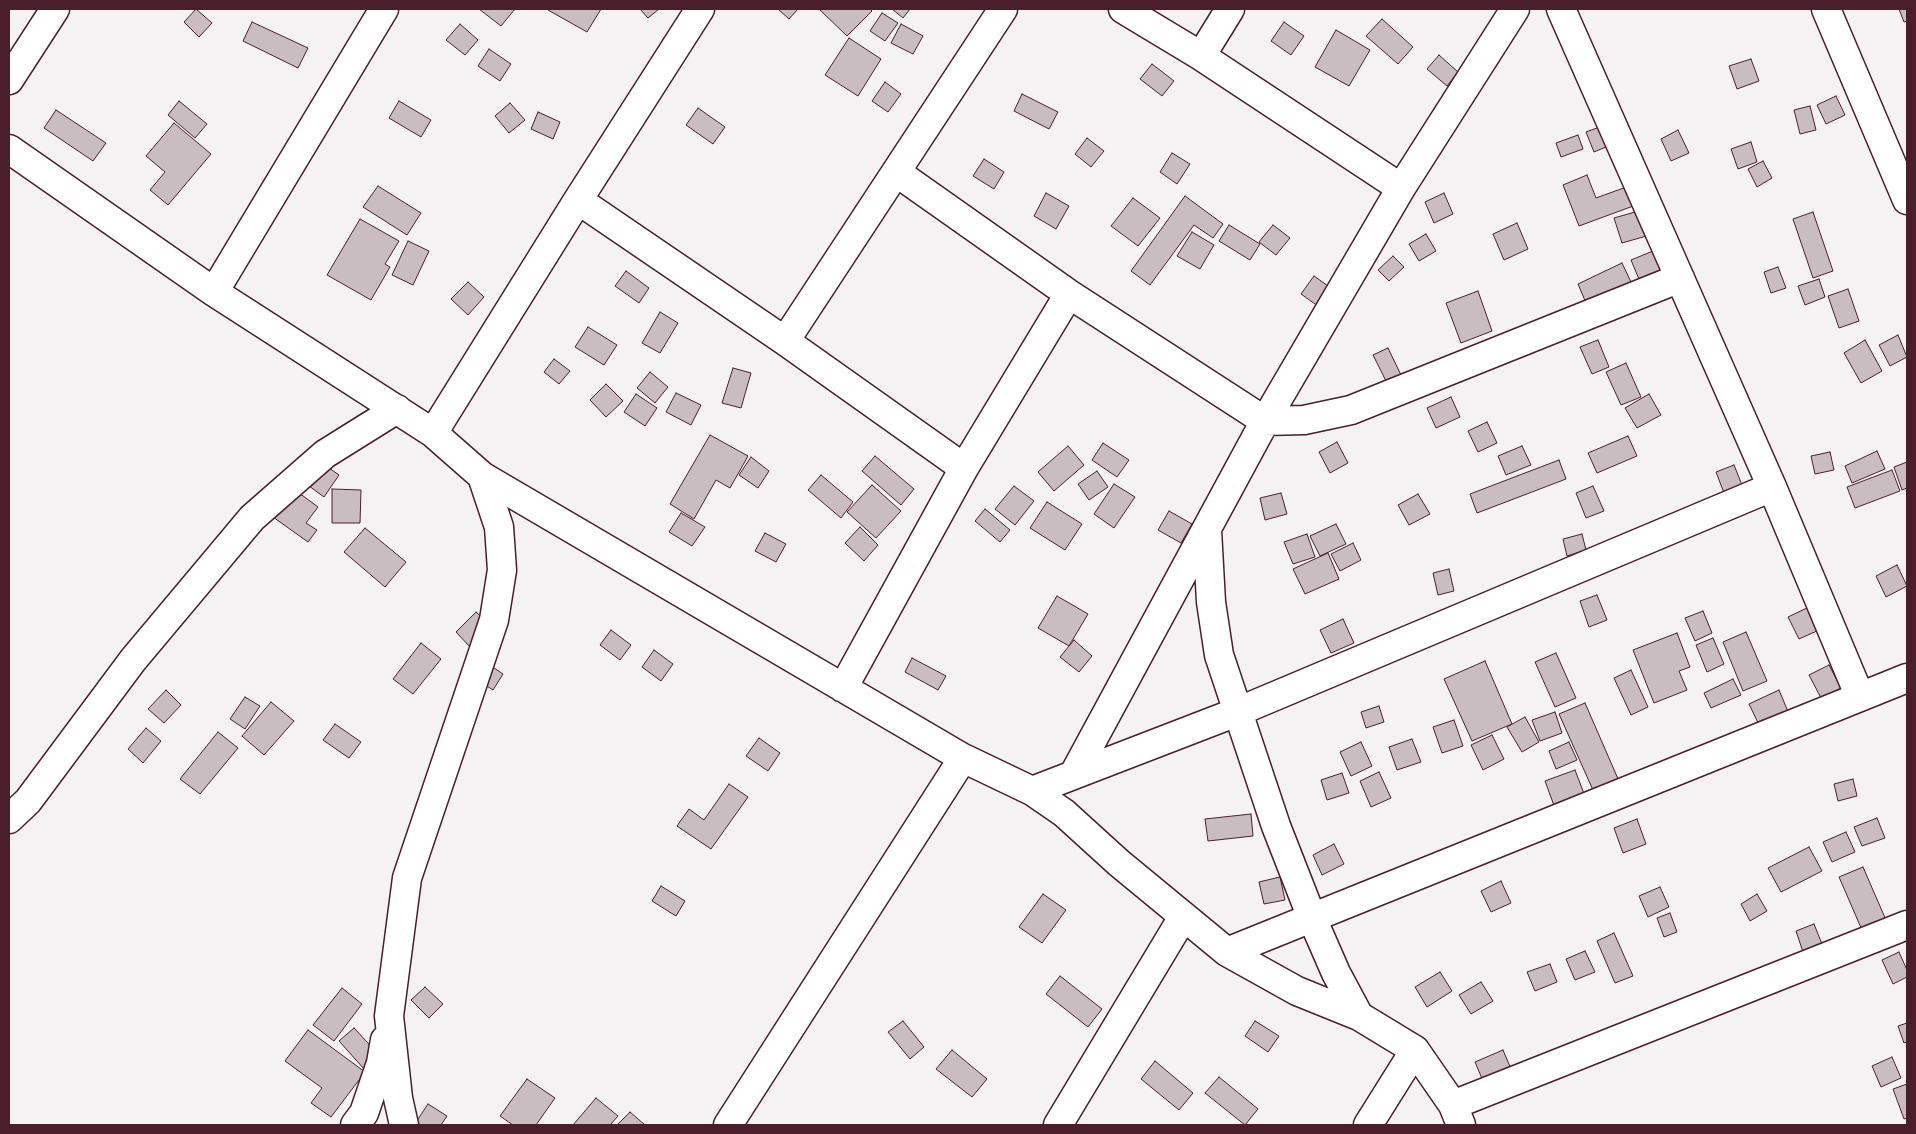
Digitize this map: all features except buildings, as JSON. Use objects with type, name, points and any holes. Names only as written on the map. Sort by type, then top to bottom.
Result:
[{"type":"street","points":[[9,80],[55,9]]},
{"type":"street","points":[[214,292],[384,9]]},
{"type":"street","points":[[433,433],[700,9]]},
{"type":"street","points":[[785,341],[1003,9]]},
{"type":"street","points":[[1123,9],[1201,56],[1401,188]]},
{"type":"street","points":[[1201,56],[1230,9]]},
{"type":"street","points":[[1074,774],[1265,421],[1401,188],[1515,9]]},
{"type":"street","points":[[1561,9],[1772,487],[1860,697]]},
{"type":"street","points":[[1826,9],[1907,200]]},
{"type":"street","points":[[9,149],[214,292],[433,433],[482,476],[963,758],[1032,791],[1064,812],[1119,863],[1227,952],[1297,991],[1359,1016],[1415,1050],[1457,1115],[1907,925]]},
{"type":"street","points":[[896,172],[1069,294],[1265,421],[1304,420],[1351,410],[1680,278]]},
{"type":"street","points":[[578,200],[785,341],[964,468]]},
{"type":"street","points":[[843,688],[964,468],[1069,294]]},
{"type":"street","points":[[9,836],[18,810],[133,660],[252,518],[325,454],[397,409]]},
{"type":"street","points":[[355,1125],[364,1113],[381,1063],[407,878],[495,612],[502,570],[499,527],[482,476]]},
{"type":"street","points":[[1032,791],[1237,712],[1772,487]]},
{"type":"street","points":[[1207,529],[1211,602],[1219,655],[1276,826],[1336,973],[1359,1016]]},
{"type":"street","points":[[1227,952],[1907,678]]},
{"type":"street","points":[[728,1125],[963,758]]},
{"type":"street","points":[[1058,1125],[1183,917]]},
{"type":"street","points":[[389,1016],[398,1098],[404,1125]]},
{"type":"street","points":[[1368,1125],[1415,1050]]}]
